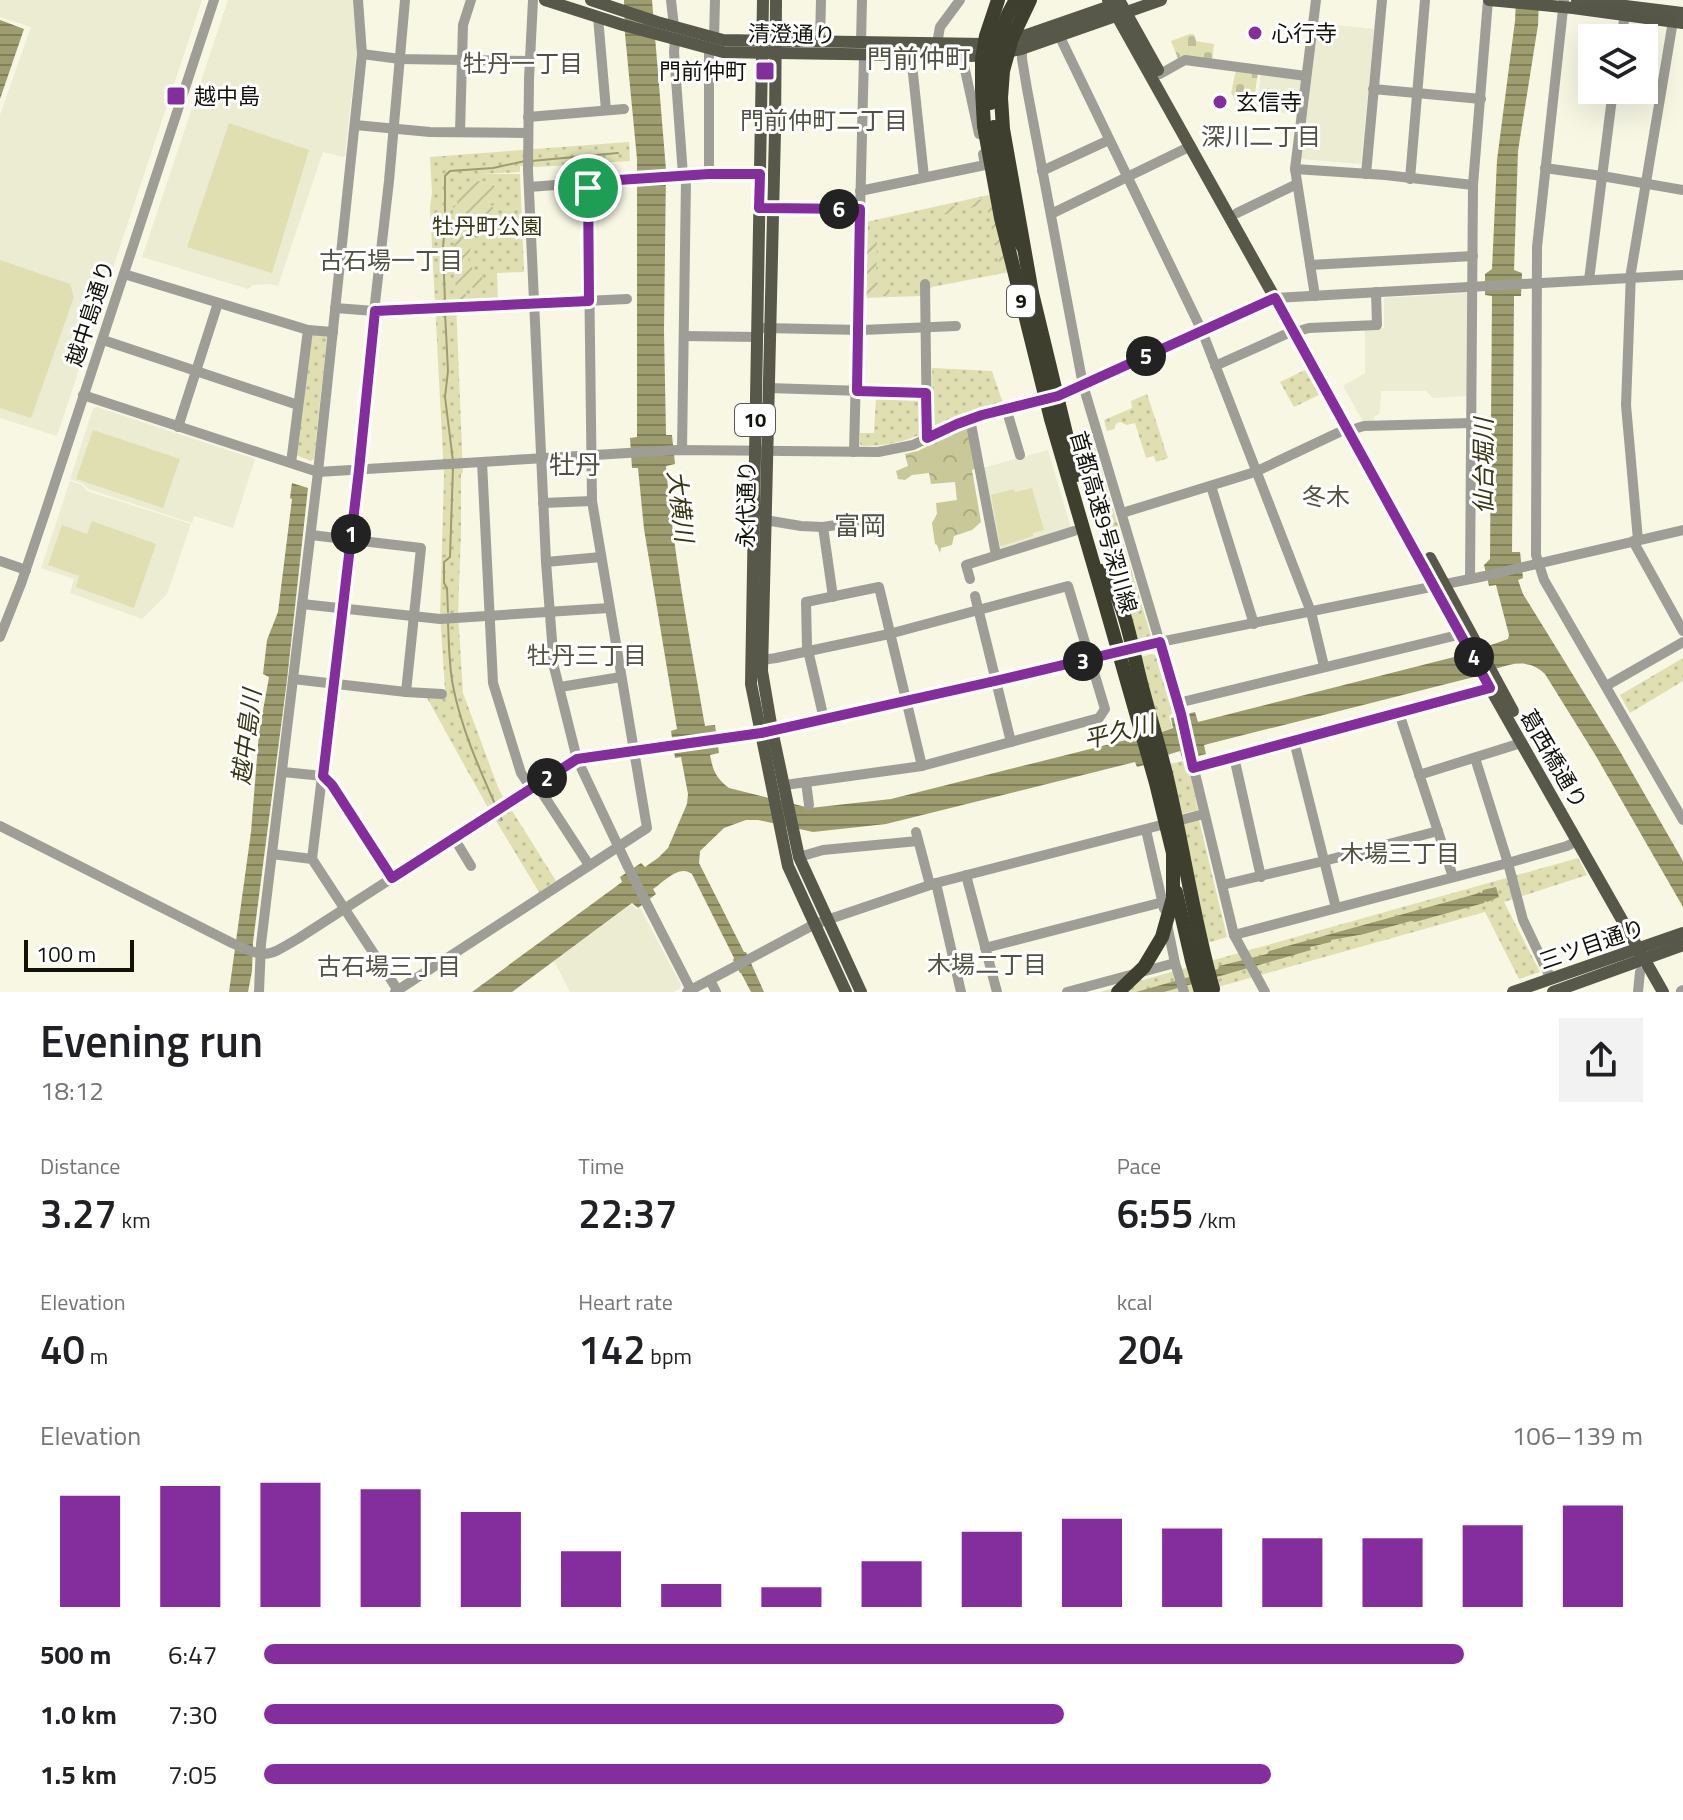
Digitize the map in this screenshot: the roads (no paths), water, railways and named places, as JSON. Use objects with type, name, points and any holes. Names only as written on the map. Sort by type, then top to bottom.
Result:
[{"type":"highway","name":"首都高速9号深川線","points":[[998,0],[988,27],[982,60],[982,90],[984,126],[1001,218],[1060,451],[1116,640],[1173,853],[1173,898],[1162,937],[1144,967],[1118,992]]},
{"type":"highway","points":[[1016,0],[1001,32],[993,67],[991,101],[1009,211],[1016,237],[1025,250]]},
{"type":"highway","name":"首都高速9号深川線","points":[[1030,0],[1016,27],[1003,71],[1001,98],[1005,147],[1042,340],[1170,826],[1176,864],[1173,906],[1163,938],[1144,968],[1118,992]]},
{"type":"highway","points":[[1060,451],[1062,475],[1181,909],[1192,961],[1209,991]]},
{"type":"highway","points":[[1101,571],[1117,593],[1166,774],[1209,991]]},
{"type":"main road","points":[[545,0],[623,25],[657,28]]},
{"type":"main road","points":[[591,0],[624,11],[657,28]]},
{"type":"main road","name":"永代通り","points":[[763,0],[768,47],[766,208],[761,331],[761,452],[750,672],[752,693],[785,785],[799,857],[846,992]]},
{"type":"main road","name":"永代通り","points":[[766,208],[760,174],[768,47],[776,0]]},
{"type":"main road","name":"清澄通り","points":[[768,47],[820,40],[911,55],[936,49],[962,56],[992,55],[1119,5],[1161,0]]},
{"type":"main road","points":[[1488,0],[1563,4],[1676,17]]},
{"type":"main road","points":[[1577,0],[1626,11]]},
{"type":"main road","name":"葛西橋通り","points":[[1119,5],[1237,213],[1279,298]]},
{"type":"main road","name":"葛西橋通り","points":[[1119,5],[1191,146],[1440,585],[1521,743],[1644,957],[1672,992]]},
{"type":"main road","name":"清澄通り","points":[[657,28],[711,44],[735,41],[768,47],[936,49],[1023,42]]},
{"type":"main road","name":"永代通り","points":[[761,331],[768,388],[761,452],[765,520],[762,660],[774,798],[788,866],[861,992]]},
{"type":"main road","name":"葛西橋通り","points":[[1490,681],[1663,992]]},
{"type":"main road","name":"三ツ目通り","points":[[1644,957],[1683,933]]},
{"type":"main road","name":"三ツ目通り","points":[[1513,992],[1552,986],[1683,945]]},
{"type":"street","name":"越中島通り","points":[[0,637],[26,570],[214,0]]},
{"type":"street","points":[[259,992],[258,954],[311,535],[355,125],[362,54],[358,0]]},
{"type":"street","points":[[405,0],[359,470],[312,859],[397,991],[647,828],[592,501],[588,182]]},
{"type":"street","points":[[460,132],[463,25],[471,0]]},
{"type":"street","points":[[533,0],[528,170],[546,562],[554,667],[577,759],[688,991],[821,922],[933,884],[1204,814]]},
{"type":"street","points":[[671,0],[683,175],[686,180],[679,450]]},
{"type":"street","points":[[709,174],[711,44],[715,0]]},
{"type":"street","points":[[820,40],[821,0]]},
{"type":"street","points":[[854,452],[862,0]]},
{"type":"street","points":[[936,49],[943,21],[960,0]]},
{"type":"street","points":[[1315,296],[1295,169],[1316,0]]},
{"type":"street","points":[[1366,174],[1382,0]]},
{"type":"street","points":[[1410,179],[1425,0]]},
{"type":"street","points":[[1470,579],[1471,423],[1478,286],[1473,256],[1473,185],[1488,0]]},
{"type":"street","points":[[1563,4],[1537,247],[1530,284],[1537,564],[1683,820]]},
{"type":"street","points":[[1624,24],[1626,11]]},
{"type":"street","points":[[598,17],[606,110]]},
{"type":"street","points":[[1676,17],[1632,278],[1626,405],[1636,541],[1683,631]]},
{"type":"street","points":[[1057,31],[1202,331],[1311,612],[1324,666]]},
{"type":"street","points":[[1023,42],[1027,89],[1083,385],[1179,708],[1234,935],[1265,992]]},
{"type":"street","points":[[362,54],[400,59],[530,61]]},
{"type":"street","points":[[911,55],[924,177]]},
{"type":"street","points":[[860,191],[985,165],[962,56]]},
{"type":"street","points":[[1160,74],[1185,60],[1306,76]]},
{"type":"street","points":[[1373,89],[1481,99]]},
{"type":"street","points":[[1589,280],[1611,104]]},
{"type":"street","points":[[528,117],[624,109]]},
{"type":"street","points":[[355,125],[528,133]]},
{"type":"street","points":[[992,135],[1020,272],[1051,398]]},
{"type":"street","points":[[1042,171],[1109,140]]},
{"type":"street","points":[[1051,214],[1191,146]]},
{"type":"street","points":[[1545,168],[1683,190]]},
{"type":"street","points":[[1295,169],[1473,185]]},
{"type":"street","points":[[529,187],[683,175],[760,174]]},
{"type":"street","points":[[1237,213],[1297,184]]},
{"type":"street","points":[[766,208],[860,209]]},
{"type":"street","points":[[1310,265],[1473,256]]},
{"type":"street","points":[[124,274],[308,330],[333,332]]},
{"type":"street","points":[[83,395],[318,472],[679,450],[892,451],[913,445],[970,419],[1051,398],[1279,298],[1683,275]]},
{"type":"street","points":[[925,284],[927,438]]},
{"type":"street","points":[[1215,366],[1309,328],[1377,325],[1376,292]]},
{"type":"street","points":[[335,308],[375,311],[627,299]]},
{"type":"street","points":[[178,427],[218,303]]},
{"type":"street","points":[[684,336],[956,326]]},
{"type":"street","points":[[291,463],[308,330]]},
{"type":"street","points":[[103,340],[298,405]]},
{"type":"street","points":[[768,388],[926,393]]},
{"type":"street","points":[[1006,408],[1020,455]]},
{"type":"street","points":[[970,419],[996,555]]},
{"type":"street","points":[[1122,513],[1255,472],[1353,428],[1471,423]]},
{"type":"street","points":[[482,462],[493,683],[521,773],[534,786],[589,865]]},
{"type":"street","points":[[1211,486],[1254,624]]},
{"type":"street","points":[[543,503],[592,501]]},
{"type":"street","points":[[765,520],[823,527],[869,520]]},
{"type":"street","points":[[823,527],[833,597]]},
{"type":"street","points":[[0,826],[232,943],[258,954],[274,952],[577,759],[766,731],[824,719],[1160,642],[1485,576],[1683,530]]},
{"type":"street","points":[[970,579],[966,565],[1074,531]]},
{"type":"street","points":[[311,535],[421,548],[406,692]]},
{"type":"street","points":[[546,562],[601,557]]},
{"type":"street","points":[[0,561],[26,570]]},
{"type":"street","points":[[762,660],[889,634],[1068,586],[1105,709],[1099,718],[922,766],[785,785]]},
{"type":"street","points":[[824,719],[808,652],[806,602],[879,587],[922,766]]},
{"type":"street","points":[[975,596],[1011,742]]},
{"type":"street","points":[[302,604],[440,619],[609,608]]},
{"type":"street","points":[[1179,708],[1324,666],[1469,641]]},
{"type":"street","points":[[1606,686],[1683,642]]},
{"type":"street","points":[[560,687],[621,677]]},
{"type":"street","points":[[293,679],[442,694]]},
{"type":"street","points":[[1192,763],[1234,757],[1399,713],[1490,681]]},
{"type":"street","points":[[1399,713],[1453,877]]},
{"type":"street","points":[[1294,741],[1336,908]]},
{"type":"street","points":[[1419,775],[1521,743]]},
{"type":"street","points":[[1234,757],[1261,877]]},
{"type":"street","points":[[1475,758],[1523,920],[1552,986]]},
{"type":"street","points":[[283,772],[323,776],[332,785],[392,878]]},
{"type":"street","points":[[806,782],[809,805]]},
{"type":"street","points":[[1146,830],[1184,992]]},
{"type":"street","points":[[1222,885],[1438,831]]},
{"type":"street","points":[[799,857],[823,850],[917,837],[933,884],[961,992]]},
{"type":"street","points":[[454,838],[471,866]]},
{"type":"street","points":[[1234,935],[1508,863],[1577,841]]},
{"type":"street","points":[[272,854],[312,859]]},
{"type":"street","points":[[966,875],[997,992]]},
{"type":"street","points":[[985,948],[1163,902]]},
{"type":"street","points":[[1638,992],[1644,957]]},
{"type":"street","points":[[1067,992],[1175,963]]},
{"type":"street","points":[[710,980],[716,992]]},
{"type":"waterway","points":[[531,161],[618,153]]},
{"type":"waterway","points":[[445,302],[445,176],[450,171],[493,168],[525,161]]},
{"type":"waterway","points":[[445,312],[448,371],[445,397],[453,461]]},
{"type":"waterway","points":[[448,612],[444,562],[450,557],[453,467]]},
{"type":"waterway","points":[[448,623],[456,701],[495,804]]},
{"type":"waterway","points":[[499,814],[502,820]]},
{"type":"place","name":"心行寺","points":[[1255,33]]},
{"type":"place","name":"門前仲町","points":[[765,71]]},
{"type":"place","name":"越中島","points":[[176,96]]},
{"type":"place","name":"玄信寺","points":[[1220,102]]},
{"type":"district","name":"門前仲町","points":[[919,59]]},
{"type":"district","name":"牡丹一丁目","points":[[523,64]]},
{"type":"district","name":"門前仲町二丁目","points":[[824,121]]},
{"type":"district","name":"深川二丁目","points":[[1261,137]]},
{"type":"district","name":"古石場一丁目","points":[[391,261]]},
{"type":"district","name":"牡丹","points":[[575,465]]},
{"type":"district","name":"冬木","points":[[1326,497]]},
{"type":"district","name":"富岡","points":[[860,526]]},
{"type":"district","name":"牡丹三丁目","points":[[587,656]]},
{"type":"district","name":"木場三丁目","points":[[1400,854]]},
{"type":"district","name":"木場二丁目","points":[[987,965]]},
{"type":"district","name":"古石場三丁目","points":[[389,967]]},
{"type":"park label","name":"牡丹町公園","points":[[487,226]]},
{"type":"water label","name":"仙台堀川","points":[[1484,466]]},
{"type":"water label","name":"大横川","points":[[680,506]]},
{"type":"water label","name":"平久川","points":[[1119,732]]},
{"type":"water label","name":"越中島川","points":[[247,737]]}]
